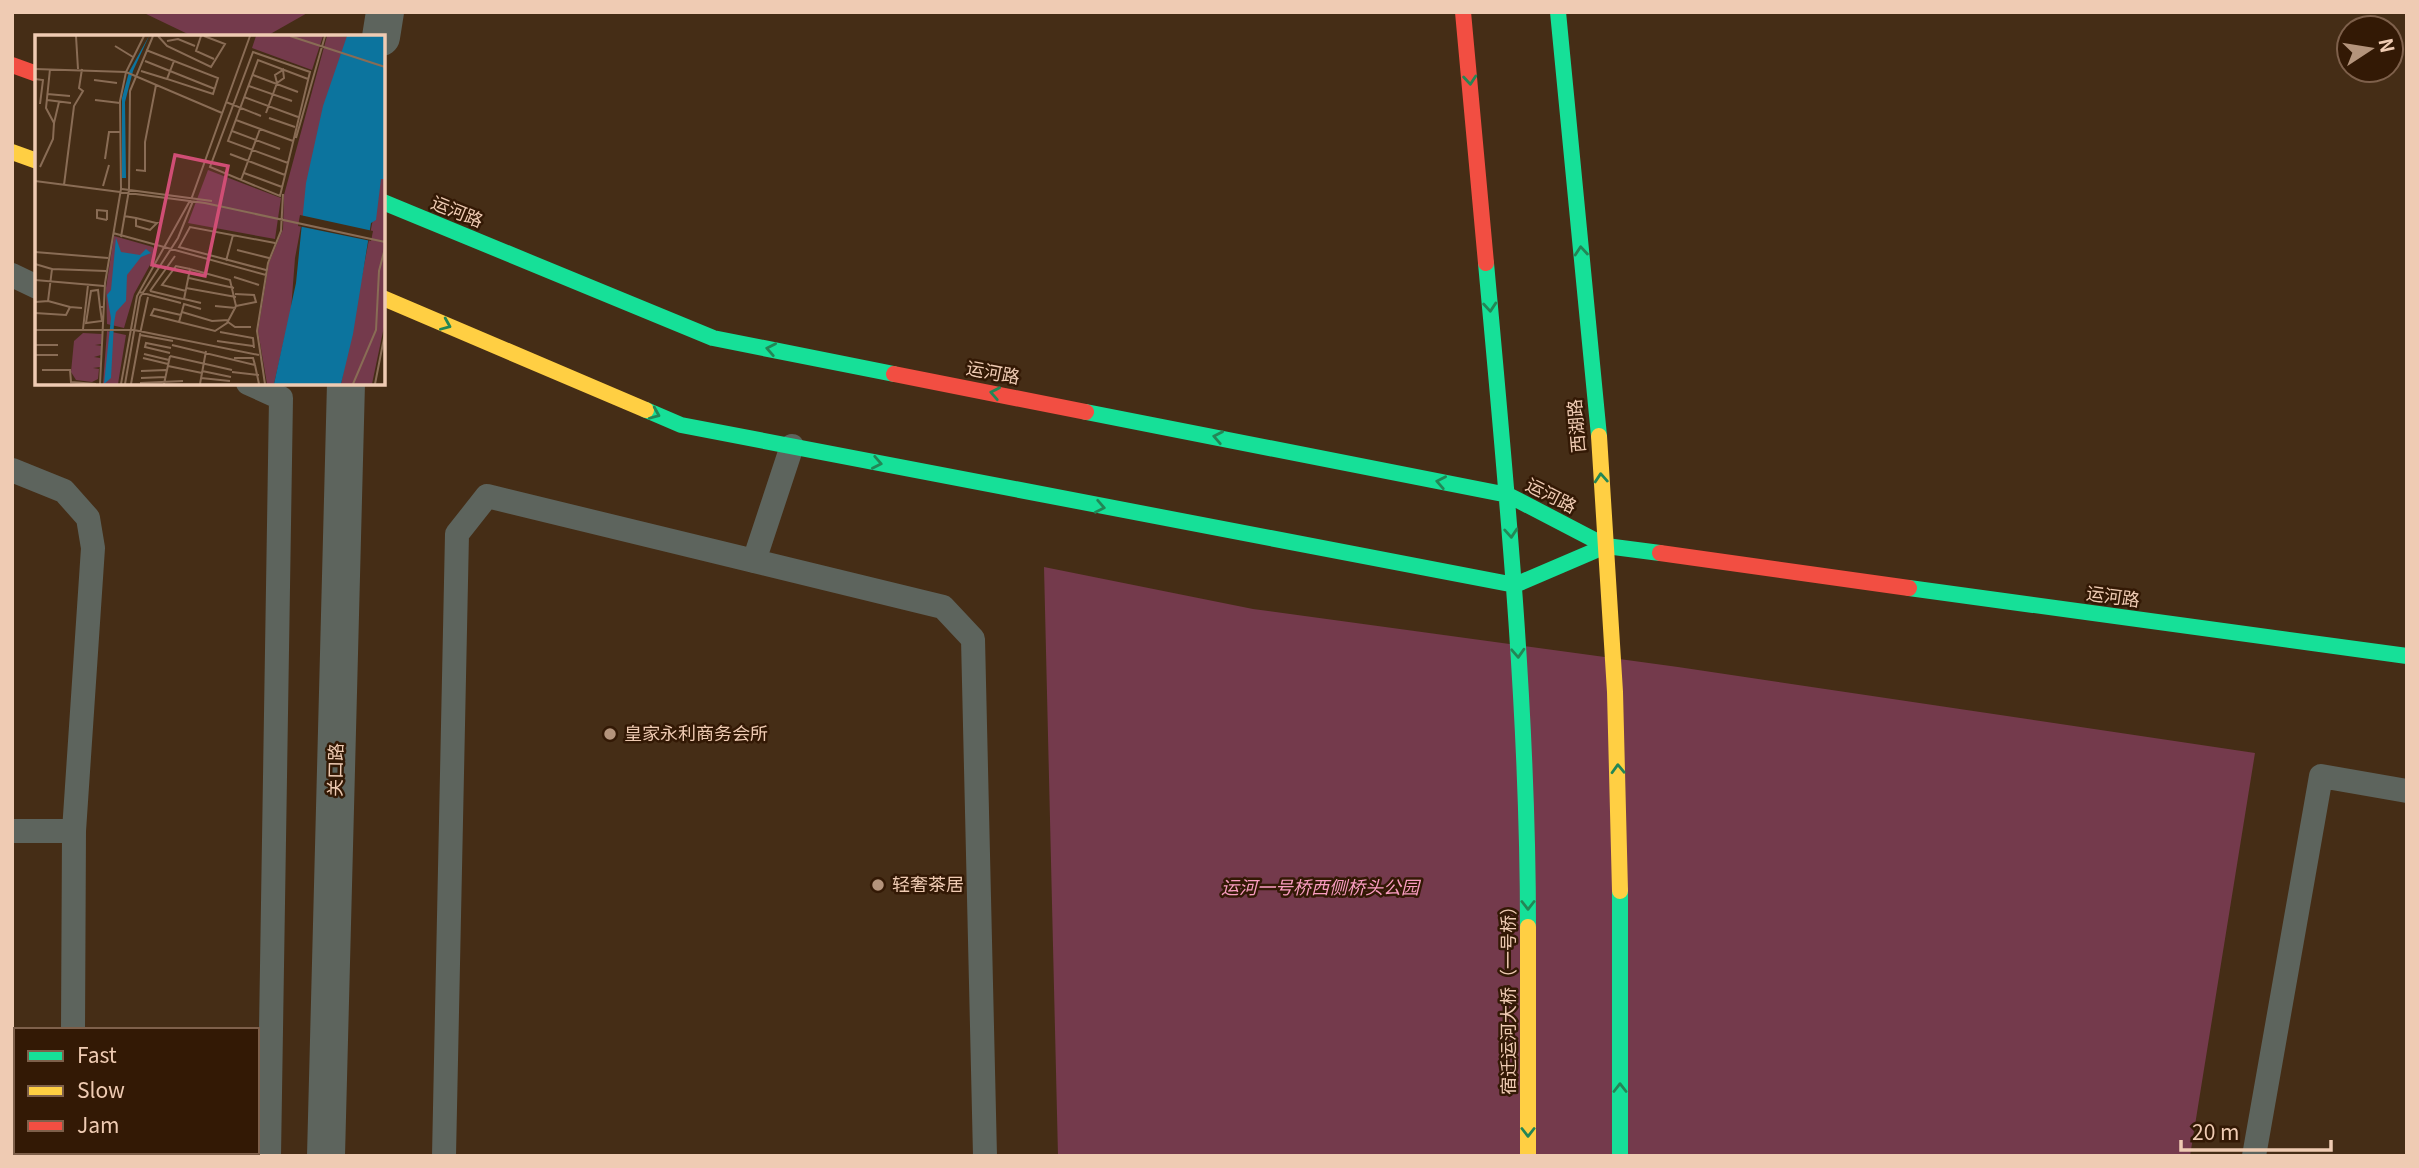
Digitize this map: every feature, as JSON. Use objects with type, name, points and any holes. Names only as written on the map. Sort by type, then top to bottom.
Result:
[{"type":"street","points":[[381,35],[385,12]]},
{"type":"street","points":[[1464,12],[1515,584]]},
{"type":"street","name":"西湖路","points":[[1558,12],[1612,624],[1620,837],[1620,1156]]},
{"type":"street","points":[[12,65],[35,73]]},
{"type":"street","points":[[12,152],[35,160]]},
{"type":"street","name":"运河路","points":[[385,203],[713,338],[1508,495],[1606,546],[2407,656]]},
{"type":"street","points":[[385,299],[681,425],[1515,584],[1606,546]]},
{"type":"street","name":"关口路","points":[[327,1156],[346,385]]},
{"type":"street","name":"宿迁运河大桥（一号桥）","points":[[1515,584],[1528,836],[1528,1156]]},
{"type":"lane","points":[[12,275],[35,286]]},
{"type":"lane","points":[[258,385],[286,391],[269,1156]]},
{"type":"lane","points":[[754,561],[792,446]]},
{"type":"lane","points":[[12,470],[64,491],[88,518],[93,548],[74,831],[73,1028]]},
{"type":"lane","points":[[444,1156],[457,534],[487,496],[943,607],[973,639],[985,1156]]},
{"type":"lane","points":[[2254,1156],[2321,776],[2407,791]]},
{"type":"lane","points":[[12,831],[74,831]]},
{"type":"green space","points":[[142,12],[309,12],[269,35],[190,35]]},
{"type":"green space","name":"运河一号桥西侧桥头公园","points":[[1044,567],[1253,609],[1678,667],[2255,753],[2190,1156],[1058,1156]]},
{"type":"traffic: fast","points":[[1558,12],[1599,436]]},
{"type":"traffic: fast","points":[[385,203],[713,338],[894,374]]},
{"type":"traffic: fast","points":[[1486,263],[1520,678],[1528,927]]},
{"type":"traffic: fast","points":[[646,410],[681,425],[1515,585],[1606,546]]},
{"type":"traffic: fast","points":[[1086,412],[1508,495],[1606,546],[1660,553]]},
{"type":"traffic: fast","points":[[1909,588],[2407,656]]},
{"type":"traffic: fast","points":[[1620,891],[1620,1156]]},
{"type":"traffic: slow","points":[[12,152],[35,160]]},
{"type":"traffic: slow","points":[[385,299],[646,410]]},
{"type":"traffic: slow","points":[[1599,436],[1615,692],[1620,891]]},
{"type":"traffic: slow","points":[[1528,927],[1528,1156]]},
{"type":"traffic: jam","points":[[1463,12],[1486,263]]},
{"type":"traffic: jam","points":[[12,65],[35,73]]},
{"type":"traffic: jam","points":[[894,374],[1086,412]]},
{"type":"traffic: jam","points":[[1660,553],[1909,588]]},
{"type":"place","name":"皇家永利商务会所","points":[[610,734]]},
{"type":"place","name":"轻奢茶居","points":[[878,885]]}]
